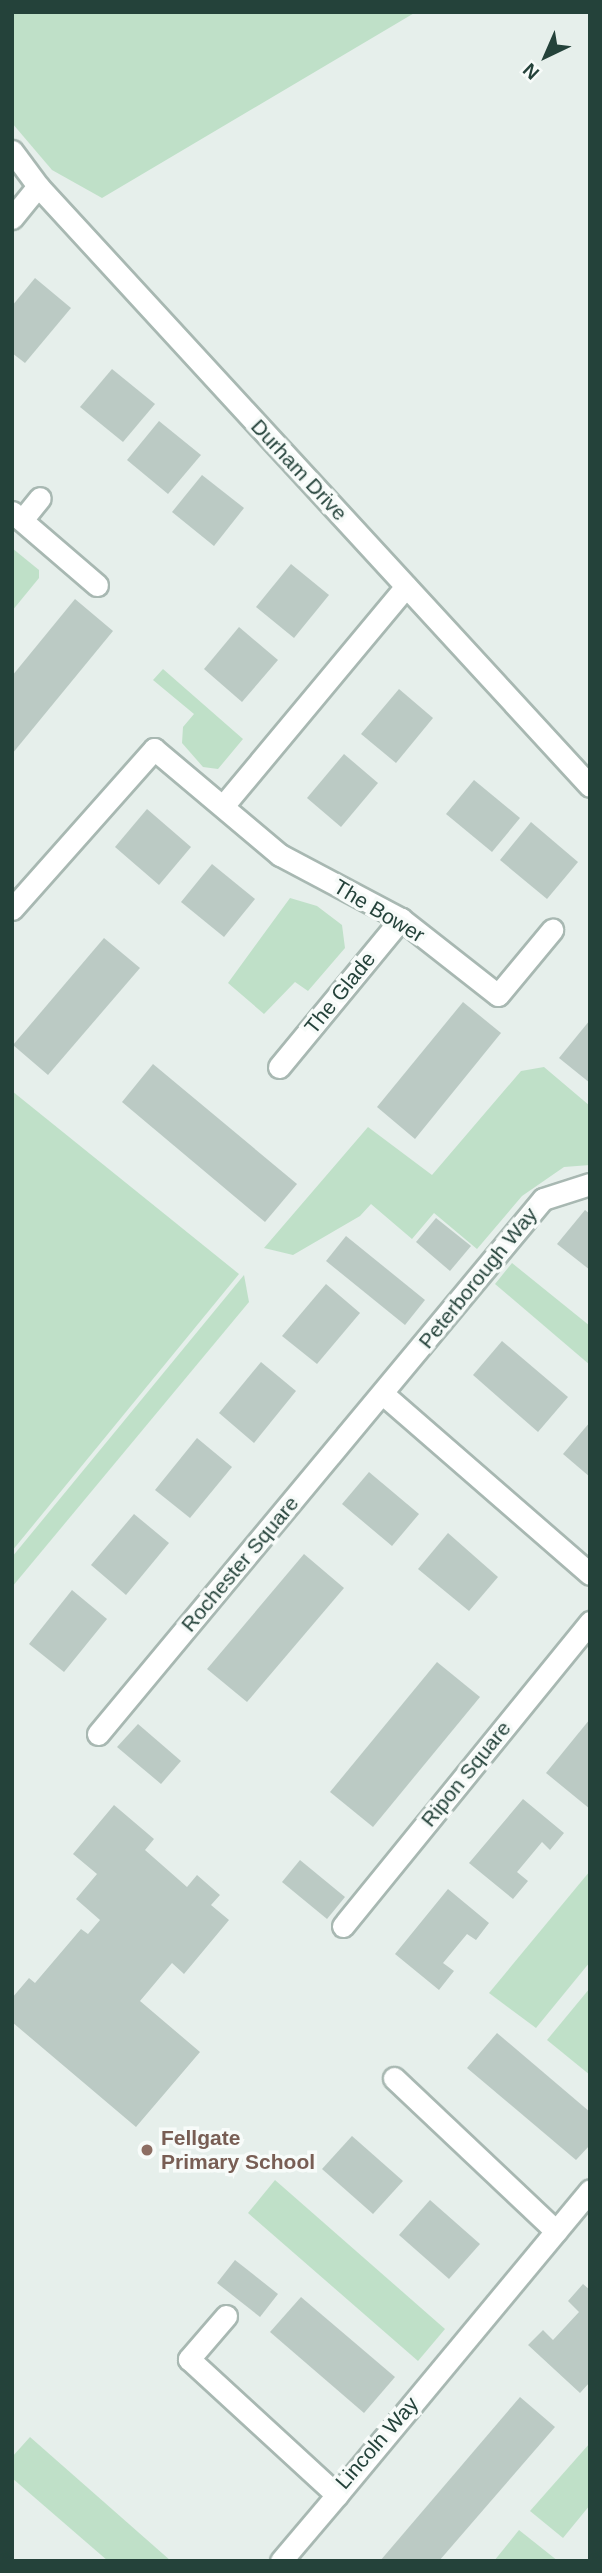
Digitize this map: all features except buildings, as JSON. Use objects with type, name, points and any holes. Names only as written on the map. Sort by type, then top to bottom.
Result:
[{"type":"street","name":"Durham Drive","points":[[12,151],[38,186],[590,786]]},
{"type":"street","points":[[12,218],[38,186]]},
{"type":"street","points":[[40,498],[17,516],[97,585]]},
{"type":"street","points":[[223,806],[406,586]]},
{"type":"street","name":"The Bower","points":[[12,909],[153,750],[280,855],[401,919],[498,995],[552,930]]},
{"type":"street","name":"The Glade","points":[[279,1067],[401,919]]},
{"type":"street","name":"Peterborough Way","points":[[383,1394],[543,1199],[590,1184]]},
{"type":"street","points":[[383,1394],[590,1573]]},
{"type":"street","name":"Rochester Square","points":[[98,1734],[383,1394]]},
{"type":"street","name":"Ripon Square","points":[[342,1926],[590,1622]]},
{"type":"street","points":[[394,2078],[556,2231]]},
{"type":"street","name":"Lincoln Way","points":[[226,2316],[189,2359],[337,2495],[590,2190]]},
{"type":"street","points":[[281,2561],[337,2495]]},
{"type":"green space","points":[[12,12],[416,12],[102,198],[52,170],[12,123]]},
{"type":"green space","points":[[12,548],[39,570],[39,578],[12,611]]},
{"type":"green space","points":[[163,669],[243,739],[218,769],[203,767],[182,743],[183,727],[194,714],[153,680]]},
{"type":"green space","points":[[290,898],[317,906],[342,925],[345,948],[308,991],[295,982],[264,1014],[228,983]]},
{"type":"green space","points":[[544,1067],[590,1106],[590,1165],[564,1167],[522,1196],[477,1249],[434,1213],[412,1239],[371,1204],[360,1216],[293,1255],[264,1248],[368,1127],[432,1175],[521,1071]]},
{"type":"green space","points":[[12,1091],[239,1274],[12,1551]]},
{"type":"green space","points":[[512,1263],[590,1326],[590,1365],[495,1284]]},
{"type":"green space","points":[[244,1275],[249,1302],[12,1587],[12,1557]]},
{"type":"green space","points":[[590,1871],[590,1962],[536,2028],[489,1993]]},
{"type":"green space","points":[[590,1988],[590,2075],[547,2040]]},
{"type":"green space","points":[[275,2180],[445,2329],[418,2361],[248,2213]]},
{"type":"green space","points":[[30,2437],[171,2561],[108,2561],[12,2478],[12,2457]]},
{"type":"green space","points":[[590,2443],[590,2505],[563,2538],[530,2511]]},
{"type":"green space","points":[[519,2530],[558,2561],[494,2561]]},
{"type":"place","name":"Fellgate Primary School","points":[[147,2150]]}]
